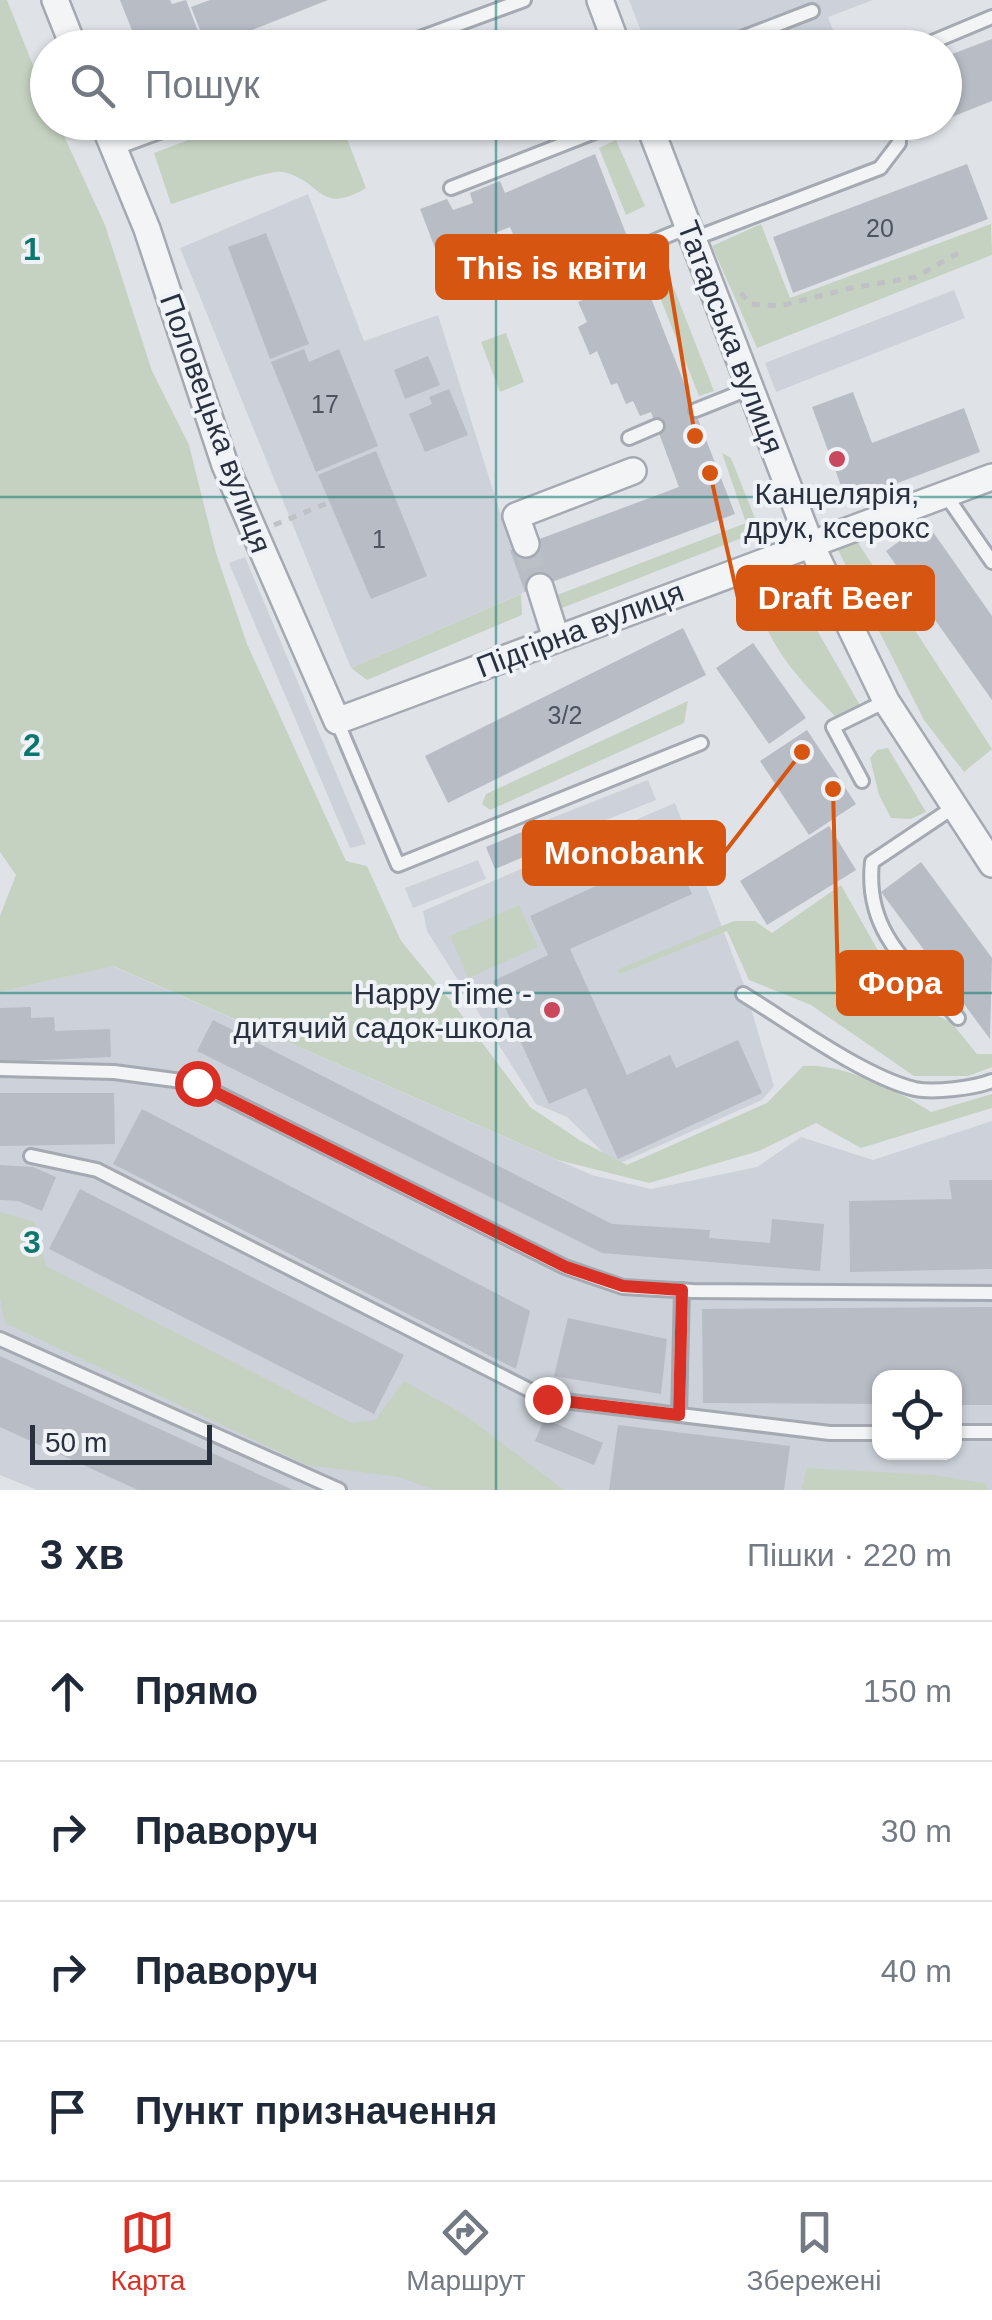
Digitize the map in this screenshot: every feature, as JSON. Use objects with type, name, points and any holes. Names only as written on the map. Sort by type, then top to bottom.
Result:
[{"type":"street","points":[[55,0],[67,30]]},
{"type":"street","points":[[600,0],[611,30]]},
{"type":"street","name":"Половецька вулиця","points":[[110,140],[147,228],[225,464],[336,721]]},
{"type":"street","name":"Татарська вулиця","points":[[655,140],[810,543],[886,701],[992,864]]},
{"type":"street","points":[[526,544],[516,516],[634,472]]},
{"type":"street","name":"Підгірна вулиця","points":[[336,721],[992,477]]},
{"type":"street","points":[[540,587],[556,638]]},
{"type":"lane","points":[[442,30],[524,0]]},
{"type":"lane","points":[[763,30],[812,11]]},
{"type":"lane","points":[[961,30],[992,17]]},
{"type":"lane","points":[[114,149],[138,140]]},
{"type":"lane","points":[[451,188],[574,140]]},
{"type":"lane","points":[[632,250],[880,168],[900,140]]},
{"type":"lane","points":[[556,281],[581,271]]},
{"type":"lane","points":[[696,410],[751,388]]},
{"type":"lane","points":[[629,438],[656,426]]},
{"type":"lane","points":[[944,494],[992,562]]},
{"type":"lane","points":[[862,781],[833,726],[886,701]]},
{"type":"lane","points":[[336,721],[398,865],[701,744]]},
{"type":"lane","points":[[954,807],[872,862],[869,891],[884,936],[958,1018]]},
{"type":"lane","points":[[742,994],[862,1066],[916,1090],[977,1087],[992,1081]]},
{"type":"lane","points":[[0,1069],[114,1072],[197,1083],[566,1267],[623,1286],[992,1293]]},
{"type":"lane","points":[[31,1156],[97,1170],[547,1399],[830,1433],[872,1433]]},
{"type":"lane","points":[[679,1415],[682,1290]]},
{"type":"lane","points":[[0,1339],[340,1490]]},
{"type":"lane","points":[[962,1432],[992,1432]]},
{"type":"path","points":[[731,282],[750,304],[780,306],[916,277],[958,253]]},
{"type":"path","points":[[271,526],[330,502]]},
{"type":"shaded area","points":[[629,0],[873,0],[828,17],[833,30],[640,30]]},
{"type":"shaded area","points":[[308,194],[364,341],[438,315],[525,592],[351,668],[180,248]]},
{"type":"shaded area","points":[[954,290],[965,318],[776,392],[765,363]]},
{"type":"shaded area","points":[[245,557],[366,844],[350,848],[229,563]]},
{"type":"shaded area","points":[[648,780],[656,800],[548,843],[539,823]]},
{"type":"shaded area","points":[[675,803],[744,985],[774,1086],[762,1100],[616,1165],[567,1117],[536,1104],[427,931],[423,911]]},
{"type":"shaded area","points":[[478,860],[486,879],[413,908],[405,888]]},
{"type":"shaded area","points":[[112,966],[592,1175],[651,1189],[757,1167],[801,1137],[873,1160],[992,1121],[992,1490],[37,1490],[0,1475],[0,992]]},
{"type":"green space","points":[[0,0],[7,0],[30,58],[30,140],[66,140],[105,225],[152,371],[189,445],[216,553],[247,644],[346,861],[367,866],[401,941],[530,1107],[581,1141],[627,1165],[767,1103],[803,1066],[852,1073],[931,1112],[992,1094],[992,1108],[861,1148],[816,1123],[759,1151],[649,1183],[558,1160],[113,966],[0,992],[0,916],[16,875],[0,852]]},
{"type":"green space","points":[[188,140],[348,140],[366,188],[350,196],[329,198],[296,176],[275,172],[171,204],[154,153]]},
{"type":"green space","points":[[616,140],[645,206],[626,215],[599,148]]},
{"type":"green space","points":[[761,224],[790,298],[991,224],[992,255],[757,348],[712,246]]},
{"type":"green space","points":[[662,258],[714,391],[699,396],[646,262]]},
{"type":"green space","points":[[506,333],[524,382],[500,392],[481,342]]},
{"type":"green space","points":[[722,453],[731,458],[760,531],[562,608],[557,595],[746,523]]},
{"type":"green space","points":[[855,538],[992,749],[964,772],[924,720],[835,544]]},
{"type":"green space","points":[[786,576],[865,714],[839,720],[797,675],[776,645],[751,589]]},
{"type":"green space","points":[[521,594],[522,615],[367,680],[351,668]]},
{"type":"green space","points":[[688,701],[684,723],[490,810],[482,804],[486,794]]},
{"type":"green space","points":[[888,748],[926,812],[911,819],[891,818],[879,795],[870,758],[877,750]]},
{"type":"green space","points":[[841,885],[907,1002],[951,1022],[977,1054],[992,1054],[992,1067],[968,1076],[914,1076],[811,1005],[749,980],[727,931],[620,974],[616,970],[734,921],[755,921],[772,933]]},
{"type":"green space","points":[[519,905],[538,947],[468,978],[450,936]]},
{"type":"green space","points":[[0,1212],[35,1222],[46,1266],[352,1423],[375,1420],[404,1381],[465,1415],[564,1490],[434,1490],[398,1477],[307,1465],[5,1323],[0,1297]]},
{"type":"green space","points":[[807,1468],[934,1475],[984,1483],[989,1490],[801,1490]]},
{"type":"building","points":[[120,0],[170,0],[172,4],[186,0],[198,30],[132,30]]},
{"type":"building","points":[[210,0],[328,0],[252,30],[200,30],[191,7]]},
{"type":"building","points":[[992,39],[992,101],[962,113],[962,50]]},
{"type":"building","points":[[595,154],[735,514],[525,592],[510,550],[679,487],[651,412],[640,416],[633,401],[626,404],[617,383],[611,385],[597,351],[590,355],[578,327],[587,322],[578,302],[592,296],[571,249],[553,257],[547,243],[534,248],[529,236],[516,241],[510,227],[438,256],[420,209],[447,199],[453,210],[473,203],[470,193],[500,181],[505,193]]},
{"type":"building","points":[[967,164],[988,219],[793,293],[773,237]]},
{"type":"building","points":[[266,233],[309,344],[270,359],[228,247]]},
{"type":"building","points":[[304,349],[309,362],[339,349],[378,446],[316,472],[271,362]]},
{"type":"building","points":[[428,356],[440,385],[405,399],[394,370]]},
{"type":"building","points":[[449,389],[468,435],[425,452],[409,414],[432,404],[429,397]]},
{"type":"building","points":[[853,392],[872,443],[964,408],[980,452],[847,502],[812,407]]},
{"type":"building","points":[[376,451],[427,576],[371,599],[318,475]]},
{"type":"building","points":[[926,522],[992,616],[992,700],[886,551]]},
{"type":"building","points":[[683,628],[706,675],[448,803],[425,756]]},
{"type":"building","points":[[753,643],[806,718],[769,744],[716,668]]},
{"type":"building","points":[[807,730],[856,804],[809,835],[760,761]]},
{"type":"building","points":[[829,826],[856,870],[767,925],[740,881]]},
{"type":"building","points":[[529,829],[538,851],[495,869],[486,847]]},
{"type":"building","name":"Happy Time - дитячий садок-школа","points":[[673,851],[692,894],[570,949],[627,1075],[670,1055],[676,1068],[738,1040],[762,1093],[618,1159],[586,1088],[549,1104],[493,981],[548,955],[530,916]]},
{"type":"building","points":[[921,862],[992,958],[990,1039],[881,892]]},
{"type":"building","points":[[31,1007],[31,1018],[54,1017],[55,1031],[110,1029],[111,1057],[0,1062],[0,1008]]},
{"type":"building","points":[[213,1020],[612,1224],[710,1230],[709,1238],[770,1243],[772,1219],[824,1224],[820,1271],[602,1253],[197,1051]]},
{"type":"building","points":[[0,1093],[114,1093],[115,1144],[0,1146]]},
{"type":"building","points":[[142,1109],[530,1311],[516,1369],[113,1164]]},
{"type":"building","points":[[0,1165],[33,1167],[56,1177],[42,1211],[18,1201],[0,1200]]},
{"type":"building","points":[[949,1180],[992,1180],[992,1269],[850,1272],[849,1201],[952,1199]]},
{"type":"building","points":[[80,1189],[404,1355],[374,1414],[49,1249]]},
{"type":"building","points":[[992,1307],[992,1405],[962,1405],[962,1370],[872,1370],[872,1404],[703,1403],[702,1309]]},
{"type":"building","points":[[568,1318],[667,1339],[661,1394],[554,1376]]},
{"type":"building","points":[[0,1356],[293,1490],[138,1490],[0,1427]]},
{"type":"building","points":[[544,1419],[603,1443],[594,1465],[535,1441]]},
{"type":"building","points":[[618,1425],[790,1446],[784,1490],[609,1490]]},
{"type":"tunnel","points":[[526,544],[540,587]]},
{"type":"place","name":"This is квіти","points":[[695,436]]},
{"type":"place","name":"Канцелярія, друк, ксерокс","points":[[837,459]]},
{"type":"place","name":"Draft Beer","points":[[710,473]]},
{"type":"place","name":"Monobank","points":[[802,752]]},
{"type":"place","name":"Фора","points":[[833,789]]},
{"type":"place","name":"Happy Time - дитячий садок-школа","points":[[552,1010]]},
{"type":"route","points":[[197,1083],[566,1267],[623,1286],[682,1290],[679,1415],[547,1399]]}]
